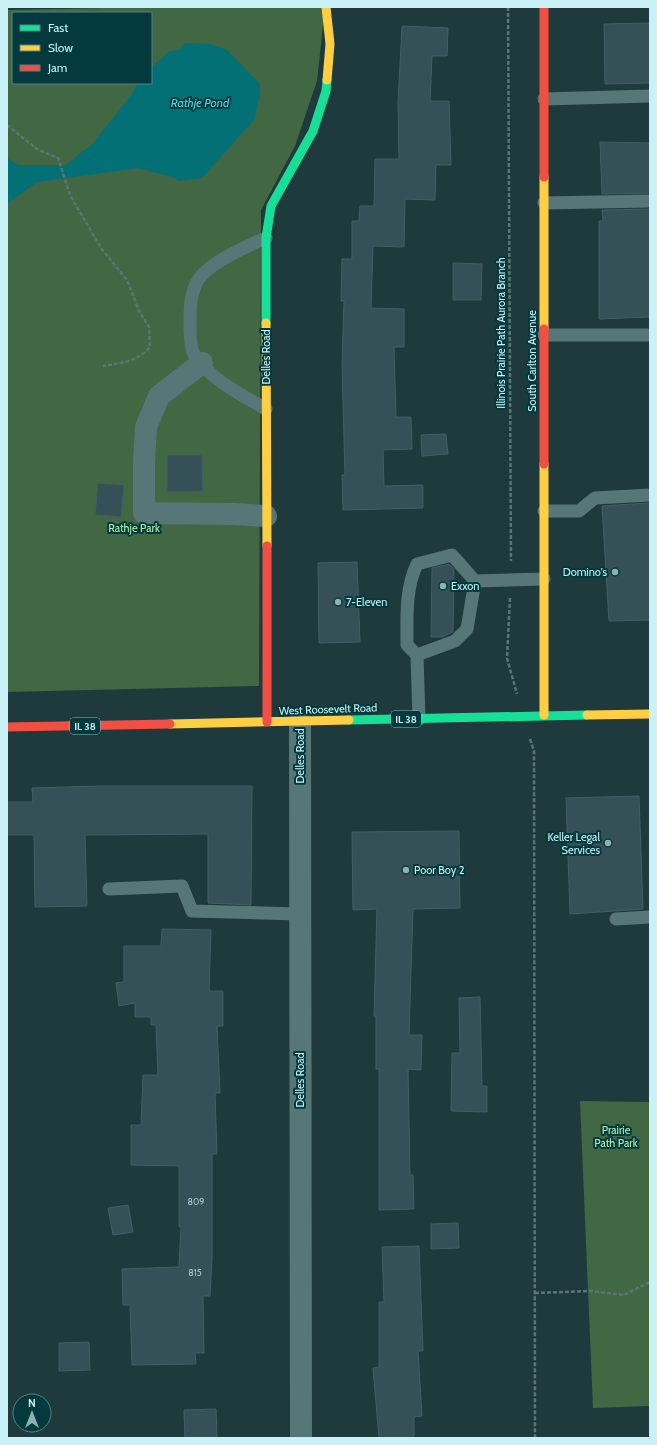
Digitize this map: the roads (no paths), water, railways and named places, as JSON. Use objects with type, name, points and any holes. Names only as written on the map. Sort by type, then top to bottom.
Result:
[{"type":"street","name":"Delles Road","points":[[268,722],[266,238],[271,206],[313,132],[326,90],[330,44],[326,7]]},
{"type":"street","name":"South Carlton Avenue","points":[[544,7],[544,715]]},
{"type":"street","points":[[202,363],[159,396],[146,427],[144,513],[234,514],[266,516]]},
{"type":"street","name":"West Roosevelt Road","points":[[7,727],[650,714]]},
{"type":"street","name":"Delles Road","points":[[300,722],[299,914],[301,1438]]},
{"type":"lane","points":[[544,99],[650,96]]},
{"type":"lane","points":[[544,203],[650,201]]},
{"type":"lane","points":[[266,238],[239,250],[216,264],[197,281],[190,301],[190,329],[194,356],[225,386],[266,409]]},
{"type":"lane","points":[[544,335],[650,335]]},
{"type":"lane","points":[[544,511],[579,511],[595,498],[650,495]]},
{"type":"lane","points":[[419,719],[417,655],[407,646],[408,601],[414,570],[417,564],[452,555],[475,581],[544,579]]},
{"type":"lane","points":[[417,655],[454,642],[467,629],[475,581]]},
{"type":"lane","points":[[109,889],[182,886],[192,911],[299,914]]},
{"type":"lane","points":[[616,919],[650,917]]},
{"type":"water","name":"Rathje Pond","points":[[184,43],[210,44],[227,50],[260,84],[260,95],[254,120],[202,178],[178,181],[175,178],[139,168],[37,182],[7,204],[7,158],[18,165],[66,165],[93,143],[131,95],[137,84],[152,84],[152,67],[169,51],[179,50]]},
{"type":"place","name":"Domino's","points":[[615,572]]},
{"type":"place","name":"Exxon","points":[[443,586]]},
{"type":"place","name":"7-Eleven","points":[[338,602]]},
{"type":"place","name":"Keller Legal Services","points":[[608,843]]},
{"type":"place","name":"Poor Boy 2","points":[[406,870]]},
{"type":"park label","name":"Rathje Park","points":[[134,528]]},
{"type":"park label","name":"Prairie Path Park","points":[[616,1136]]}]
